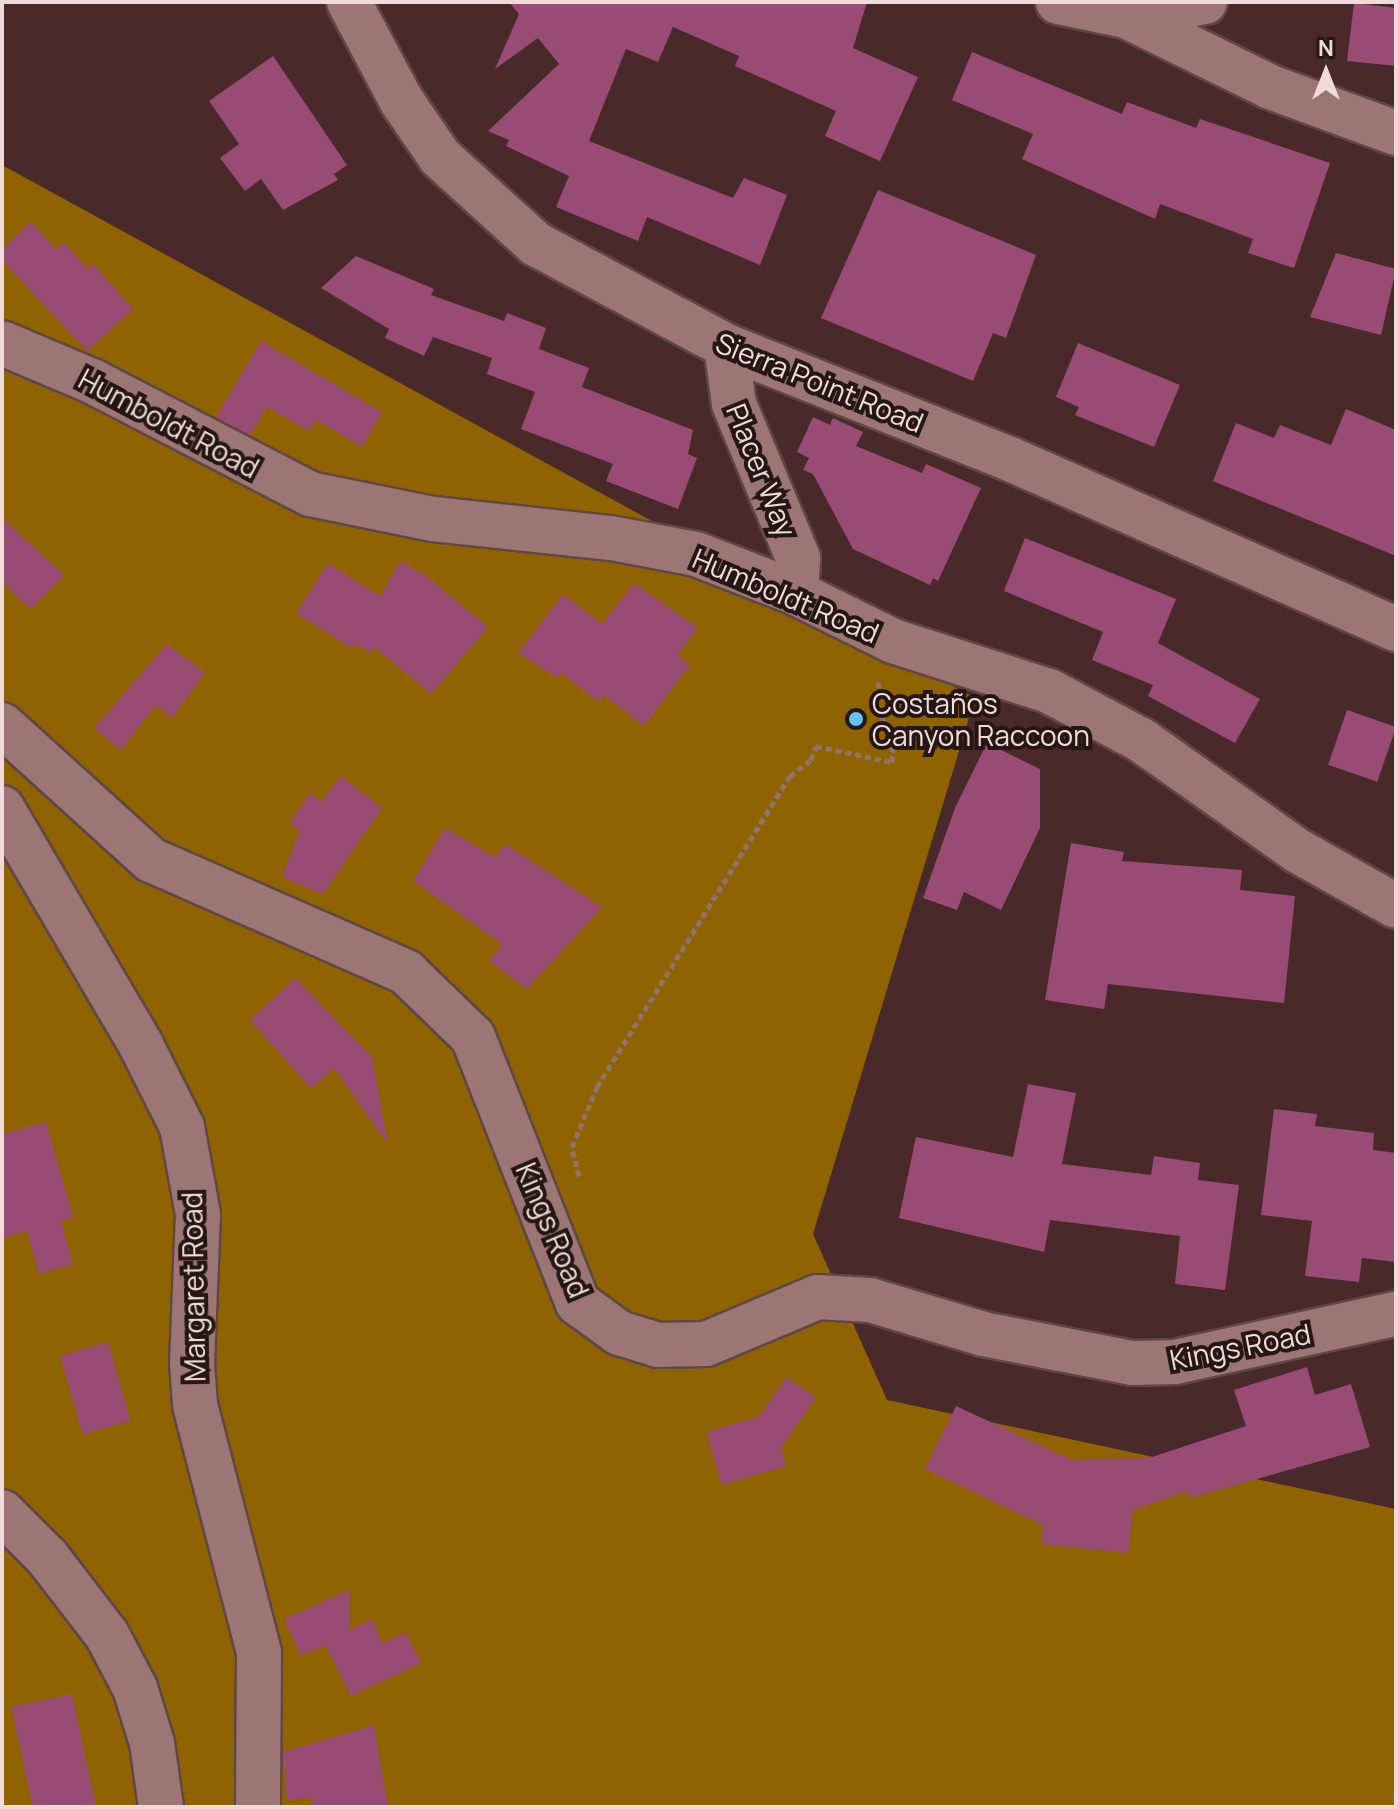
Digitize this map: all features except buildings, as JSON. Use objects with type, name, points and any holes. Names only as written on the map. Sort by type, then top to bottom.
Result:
[{"type":"street","name":"Sierra Point Road","points":[[349,2],[420,129],[440,157],[501,217],[589,275],[726,346],[1010,459],[1396,629]]},
{"type":"street","points":[[1058,2],[1126,16],[1270,87],[1396,133]]},
{"type":"street","points":[[1126,16],[1205,2]]},
{"type":"street","name":"Humboldt Road","points":[[2,343],[79,375],[310,494],[433,519],[664,546],[733,566],[893,641],[1049,691],[1141,740],[1298,851],[1396,906]]},
{"type":"street","name":"Placer Way","points":[[726,346],[734,404],[798,558],[796,593]]},
{"type":"street","name":"Kings Road","points":[[2,725],[151,860],[406,972],[473,1037],[578,1303],[619,1333],[658,1345],[706,1344],[818,1297],[870,1300],[983,1334],[1132,1363],[1175,1362],[1396,1314]]},
{"type":"street","name":"Margaret Road","points":[[2,808],[141,1045],[182,1127],[198,1214],[192,1363],[195,1405],[259,1653],[258,1807]]},
{"type":"street","points":[[2,1512],[47,1557],[107,1635],[135,1688],[148,1729],[161,1807]]},
{"type":"path","points":[[580,1184],[572,1147],[597,1087],[650,994],[681,958],[790,776],[811,760],[816,746],[892,762],[893,749],[875,697],[893,641]]},
{"type":"shaded area","points":[[2,165],[975,698],[813,1234],[887,1400],[1396,1509],[1396,1807],[2,1807]]},
{"type":"place","name":"Costaños Canyon Raccoon","points":[[856,719]]}]
